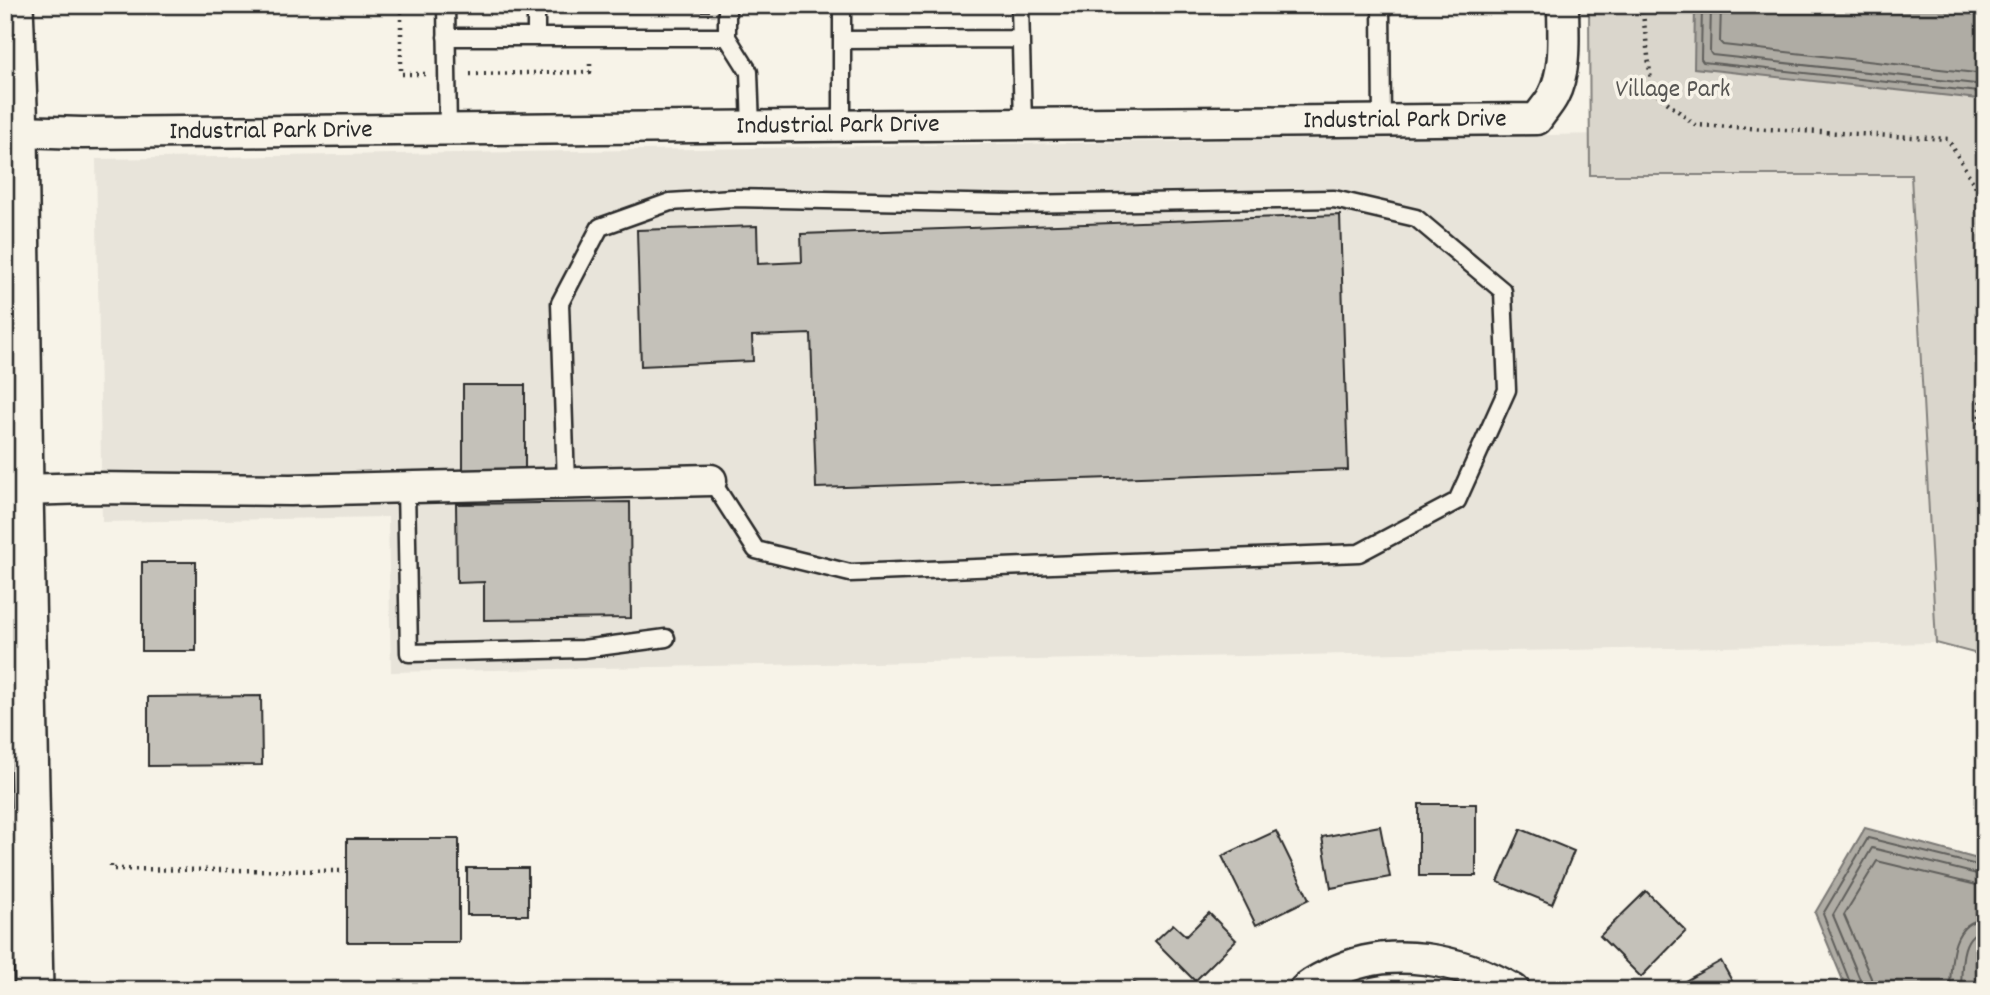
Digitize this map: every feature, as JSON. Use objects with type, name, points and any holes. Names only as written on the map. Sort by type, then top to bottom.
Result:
[{"type":"street","points":[[14,5],[12,131],[20,228],[14,488],[19,934],[34,990]]},
{"type":"street","name":"Industrial Park Drive","points":[[12,131],[82,133],[1537,119],[1554,95],[1559,79],[1563,55],[1563,5]]},
{"type":"street","points":[[14,488],[406,487],[711,480]]},
{"type":"street","points":[[1304,990],[1311,983],[1339,969],[1368,960],[1412,957],[1447,962],[1470,969],[1514,990]]},
{"type":"lane","points":[[446,5],[448,130]]},
{"type":"lane","points":[[536,5],[536,37]]},
{"type":"lane","points":[[727,5],[727,37],[749,72],[751,127]]},
{"type":"lane","points":[[842,5],[842,127]]},
{"type":"lane","points":[[1020,5],[1023,124]]},
{"type":"lane","points":[[1381,5],[1382,122]]},
{"type":"lane","points":[[446,37],[727,37]]},
{"type":"lane","points":[[842,40],[1021,39]]},
{"type":"lane","points":[[566,484],[560,303],[600,227],[670,202],[732,198],[1014,204],[1334,199],[1416,218],[1503,291],[1507,390],[1457,501],[1359,553],[850,573],[755,550],[711,480]]},
{"type":"lane","points":[[406,487],[409,653],[583,649],[666,638]]},
{"type":"path","points":[[401,5],[401,74],[432,74]]},
{"type":"path","points":[[1642,5],[1652,90],[1695,125],[1948,139],[1985,203]]},
{"type":"path","points":[[470,74],[590,72],[589,57]]},
{"type":"path","points":[[1985,310],[1979,429],[1985,469]]},
{"type":"path","points":[[111,865],[111,869],[343,871]]},
{"type":"shaded area","points":[[1909,129],[1936,643],[391,672],[388,517],[102,522],[96,159]]},
{"type":"green space","name":"Village Park","points":[[1589,5],[1985,5],[1985,656],[1936,643],[1911,175],[1590,175]]},
{"type":"water","points":[[1695,5],[1985,5],[1985,110],[1978,99],[1694,68]]},
{"type":"water","points":[[1865,828],[1985,861],[1985,916],[1976,990],[1847,990],[1815,913]]},
{"type":"building","points":[[589,5],[709,5],[709,11],[589,13]]},
{"type":"building","points":[[1289,5],[1289,7],[1132,7]]},
{"type":"building","points":[[1340,215],[1348,470],[816,488],[811,334],[752,336],[753,361],[641,366],[637,230],[757,226],[758,264],[802,262],[801,234]]},
{"type":"building","points":[[463,385],[525,385],[525,472],[463,472]]},
{"type":"building","points":[[630,502],[631,618],[484,620],[484,582],[457,583],[456,504]]},
{"type":"building","points":[[142,562],[196,562],[196,651],[142,651]]},
{"type":"building","points":[[261,696],[262,765],[148,766],[148,697]]},
{"type":"building","points":[[1419,804],[1476,804],[1476,876],[1419,876]]},
{"type":"building","points":[[1380,826],[1390,877],[1331,888],[1322,837]]},
{"type":"building","points":[[1521,829],[1574,851],[1552,904],[1498,882]]},
{"type":"building","points":[[1276,831],[1309,899],[1256,925],[1222,856]]},
{"type":"building","points":[[347,839],[459,839],[459,942],[347,942]]},
{"type":"building","points":[[467,868],[528,868],[528,915],[467,915]]},
{"type":"building","points":[[1646,891],[1686,931],[1641,977],[1600,936]]},
{"type":"building","points":[[1209,913],[1236,940],[1195,981],[1155,941],[1173,924],[1186,936]]},
{"type":"building","points":[[1721,961],[1737,990],[1669,990]]},
{"type":"building","points":[[1134,983],[1153,990],[1131,990]]}]
